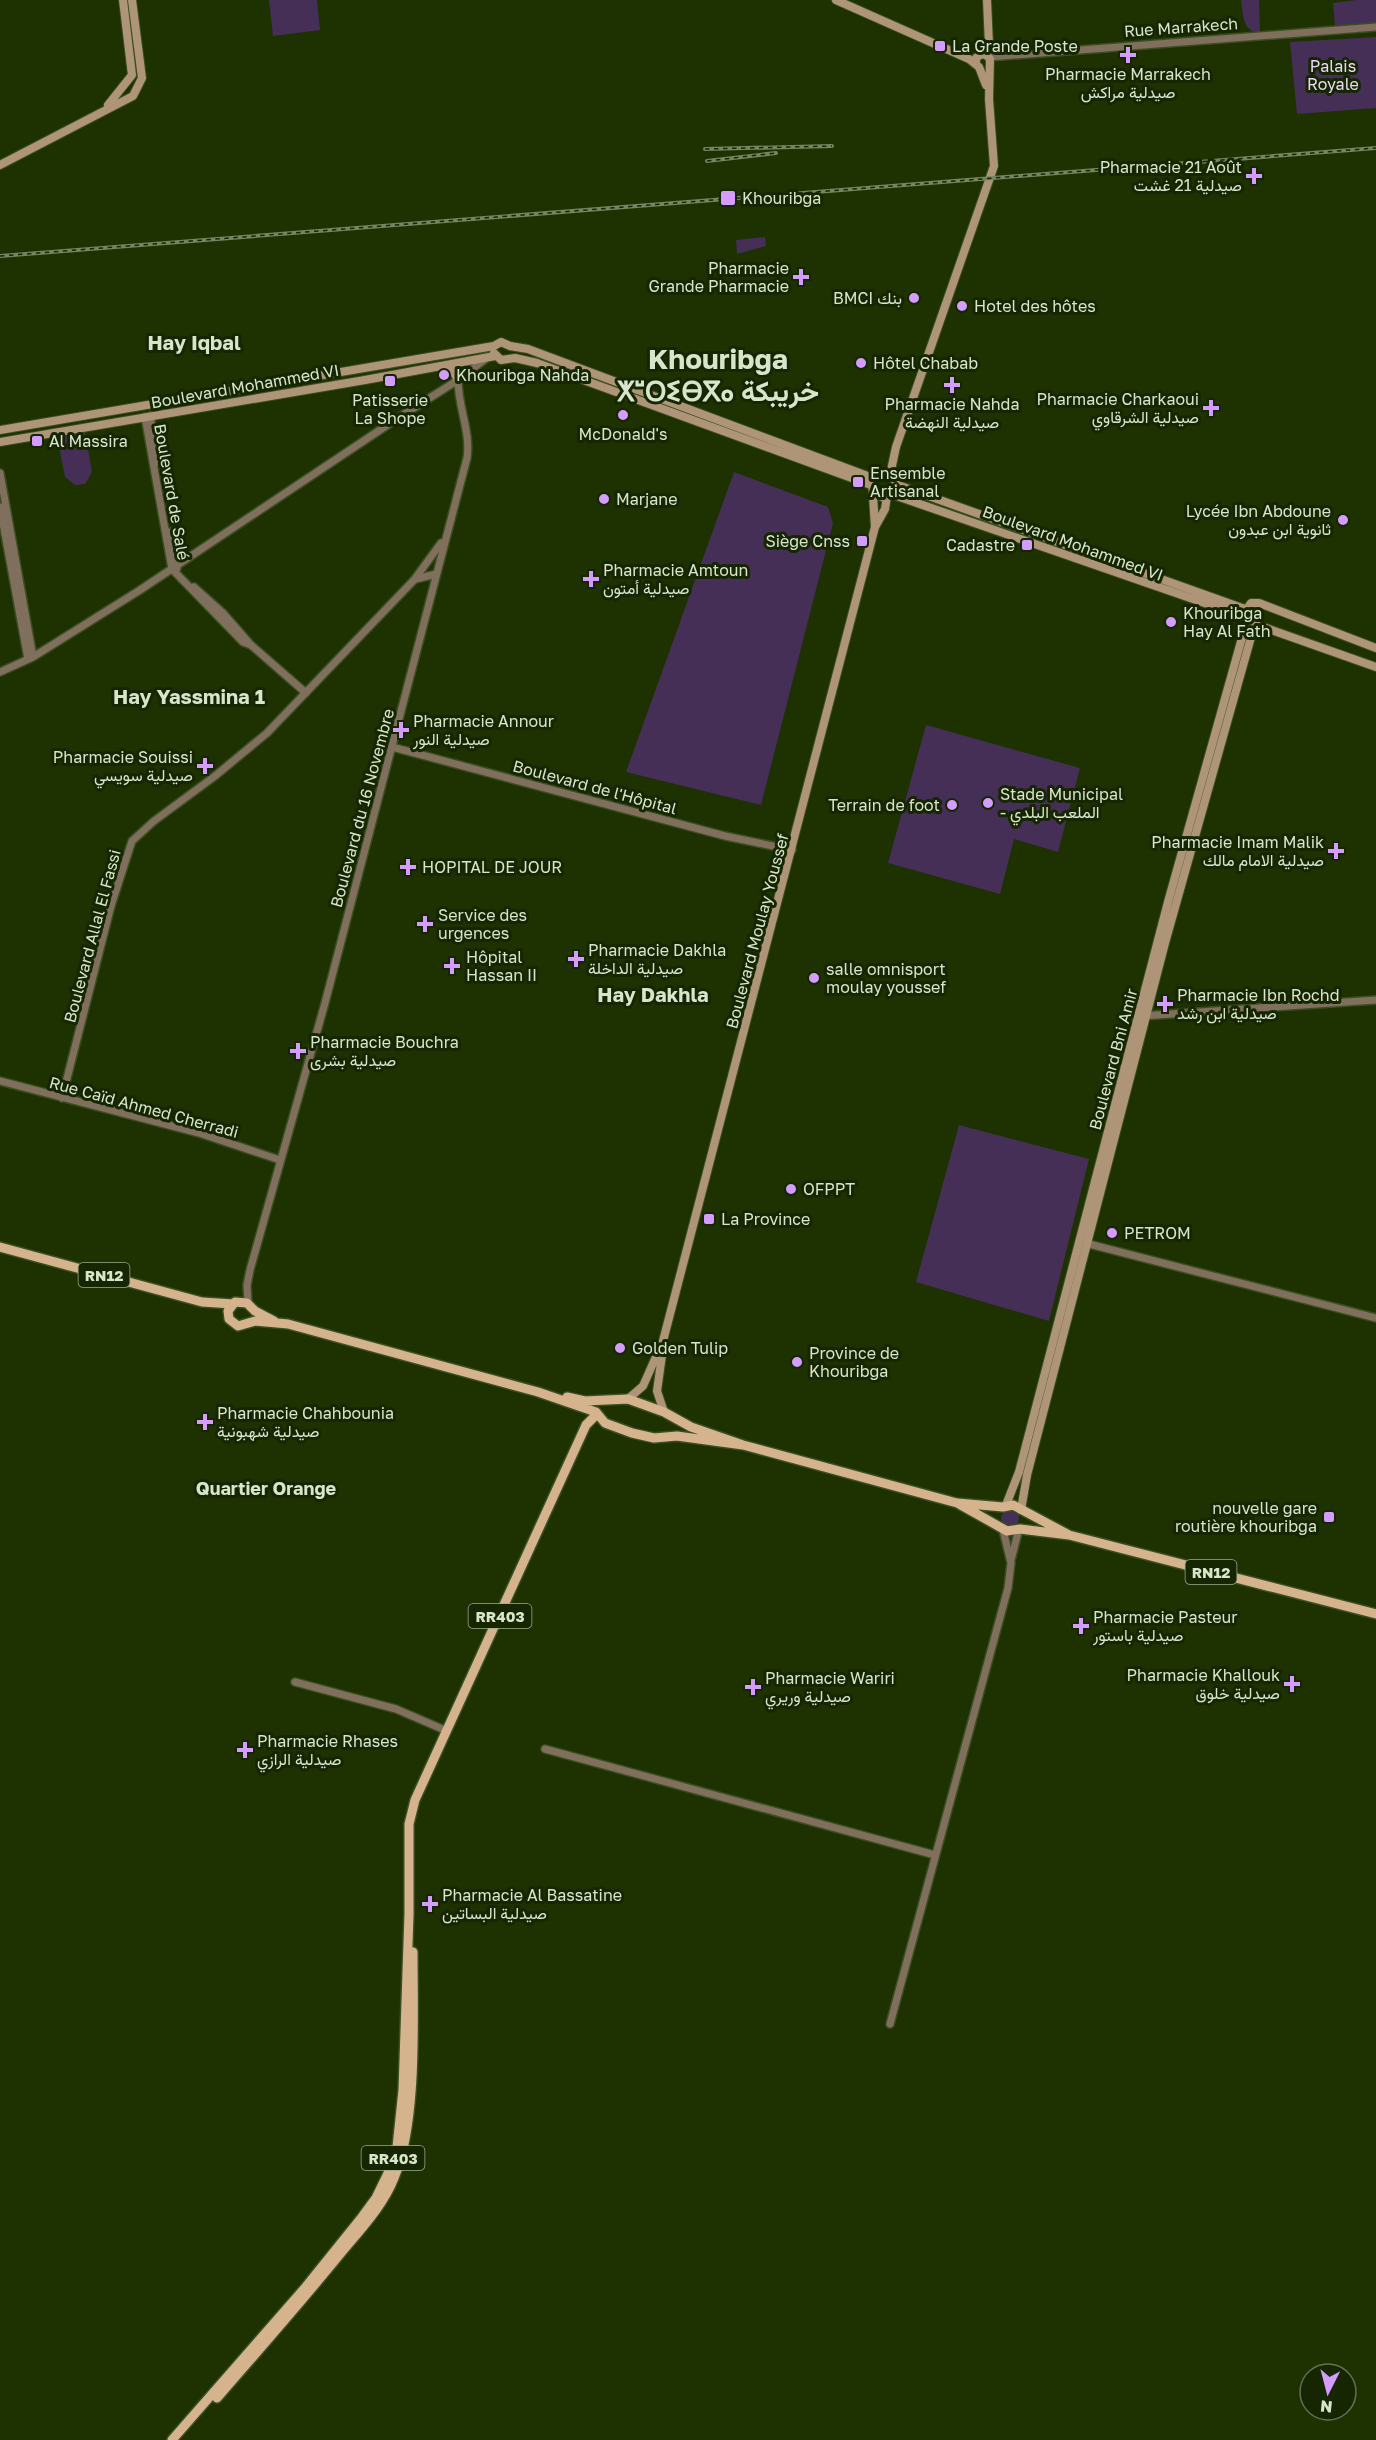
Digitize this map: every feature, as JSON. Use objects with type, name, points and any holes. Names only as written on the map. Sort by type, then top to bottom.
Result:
[{"type":"main road","points":[[0,165],[104,109],[133,96],[135,88],[141,82],[123,0]]},
{"type":"main road","points":[[104,109],[132,75],[135,60],[132,0]]},
{"type":"main road","points":[[836,0],[958,54],[985,69],[988,40],[987,0]]},
{"type":"main road","points":[[958,54],[985,58]]},
{"type":"main road","points":[[977,66],[985,58]]},
{"type":"main road","points":[[895,484],[890,475],[896,447],[993,170],[995,157],[985,58]]},
{"type":"main road","points":[[977,66],[989,95]]},
{"type":"main road","points":[[128,82],[135,88]]},
{"type":"main road","points":[[120,91],[126,98]]},
{"type":"main road","points":[[875,482],[539,353],[510,346],[504,342],[493,352],[501,360],[508,358],[537,363],[875,482],[890,475]]},
{"type":"main road","points":[[508,358],[510,346]]},
{"type":"main road","name":"Boulevard Mohammed VI","points":[[0,442],[450,364],[493,352]]},
{"type":"main road","name":"Boulevard Mohammed VI","points":[[0,430],[493,352]]},
{"type":"main road","points":[[450,364],[458,380]]},
{"type":"main road","points":[[875,482],[896,447]]},
{"type":"main road","name":"Boulevard Mohammed VI","points":[[875,482],[889,495],[1255,616],[1376,648]]},
{"type":"main road","name":"Boulevard Moulay Youssef","points":[[663,1341],[875,527],[875,482]]},
{"type":"main road","name":"Boulevard Mohammed VI","points":[[895,484],[1255,616],[1376,667]]},
{"type":"main road","name":"Boulevard Moulay Youssef","points":[[875,527],[895,484]]},
{"type":"main road","name":"Boulevard Bni Amir","points":[[1004,1506],[1019,1472],[1142,1016],[1255,616]]},
{"type":"main road","name":"Boulevard Bni Amir","points":[[1022,1511],[1027,1475],[1089,1244],[1142,1016]]},
{"type":"main road","name":"RN12","points":[[0,1247],[208,1303],[235,1302],[250,1306],[274,1322]]},
{"type":"main road","points":[[228,1317],[228,1311],[235,1302]]},
{"type":"main road","name":"RN12","points":[[208,1303],[238,1326],[249,1322],[274,1322],[538,1392],[585,1401],[628,1399],[663,1412],[675,1420],[743,1444],[957,1503],[1013,1505],[1069,1535]]},
{"type":"main road","points":[[249,1322],[253,1314],[250,1306]]},
{"type":"main road","points":[[628,1399],[643,1386],[663,1341]]},
{"type":"main road","points":[[663,1341],[657,1391],[663,1412]]},
{"type":"main road","name":"RN12","points":[[538,1392],[597,1413],[605,1423],[654,1438],[672,1436],[743,1444]]},
{"type":"main road","points":[[597,1413],[602,1400]]},
{"type":"main road","name":"RR403","points":[[172,2440],[304,2289],[355,2226],[376,2198],[392,2165],[397,2147],[403,2090],[409,1914],[409,1824],[415,1800],[589,1421],[597,1413]]},
{"type":"main road","points":[[672,1436],[675,1420]]},
{"type":"main road","points":[[585,1432],[605,1423]]},
{"type":"main road","name":"RN12","points":[[957,1503],[1011,1532],[1019,1529],[1069,1535],[1376,1614]]},
{"type":"main road","points":[[1001,1528],[996,1518],[1004,1506]]},
{"type":"main road","points":[[1019,1529],[1024,1521],[1022,1511]]},
{"type":"main road","name":"RR403","points":[[180,2440],[308,2294],[374,2213],[394,2180],[403,2148],[410,2096],[415,1800]]},
{"type":"street","name":"Rue Marrakech","points":[[985,58],[1376,27]]},
{"type":"street","points":[[0,672],[31,658],[174,567],[458,380],[493,352]]},
{"type":"street","name":"Boulevard du 16 Novembre","points":[[235,1302],[247,1285],[273,1198],[280,1160],[392,747],[469,447],[459,404],[458,380]]},
{"type":"street","name":"Boulevard de Salé","points":[[148,417],[174,567],[243,642],[251,645],[306,693]]},
{"type":"street","points":[[0,473],[31,658]]},
{"type":"street","points":[[0,507],[31,658]]},
{"type":"street","name":"Boulevard Allal El Fassi","points":[[62,1098],[111,906],[132,842],[154,821],[251,747],[416,579],[446,536]]},
{"type":"street","points":[[425,566],[437,570]]},
{"type":"street","points":[[416,579],[437,570]]},
{"type":"street","points":[[416,579],[428,582],[432,590]]},
{"type":"street","name":"Boulevard de l'Hôpital","points":[[392,747],[734,838],[792,850]]},
{"type":"street","points":[[1142,1016],[1376,1000]]},
{"type":"street","name":"Rue Caïd Ahmed Cherradi","points":[[0,1081],[199,1133],[280,1160]]},
{"type":"street","points":[[1089,1244],[1376,1318]]},
{"type":"street","name":"Boulevard du 16 Novembre","points":[[247,1285],[250,1306]]},
{"type":"street","points":[[1001,1528],[1011,1563]]},
{"type":"street","points":[[890,2024],[1008,1588],[1019,1529]]},
{"type":"street","points":[[295,1682],[396,1709],[447,1731]]},
{"type":"street","points":[[545,1749],[935,1855]]},
{"type":"green space","points":[[269,0],[317,0],[320,30],[273,36]]},
{"type":"green space","points":[[1241,0],[1259,0],[1260,32],[1250,29],[1244,21]]},
{"type":"green space","points":[[1376,0],[1376,23],[1335,26],[1333,3]]},
{"type":"green space","name":"Palais Royale","points":[[1376,37],[1376,108],[1297,114],[1290,42]]},
{"type":"green space","points":[[765,237],[766,246],[737,254],[736,240]]},
{"type":"green space","points":[[85,432],[92,472],[85,484],[75,485],[65,477],[57,437]]},
{"type":"green space","points":[[734,472],[828,507],[833,523],[761,805],[626,772]]},
{"type":"green space","name":"Stade Municipal - الملعب البلدي","points":[[926,725],[1080,768],[1058,852],[1014,839],[1000,894],[888,863]]},
{"type":"green space","points":[[959,1125],[1089,1159],[1049,1321],[916,1282]]},
{"type":"green space","points":[[1010,1509],[1016,1512],[1019,1518],[1016,1524],[1010,1527],[1004,1524],[1001,1518],[1004,1512]]},
{"type":"railway","points":[[705,149],[832,146]]},
{"type":"railway","points":[[0,256],[1376,148]]},
{"type":"railway","points":[[707,161],[776,153]]},
{"type":"place","name":"La Grande Poste","points":[[940,46]]},
{"type":"place","name":"Pharmacie Marrakech صيدلية مراكش","points":[[1128,55]]},
{"type":"place","name":"Pharmacie 21 Août صيدلية 21 غشت","points":[[1254,176]]},
{"type":"place","name":"Khouribga","points":[[728,198]]},
{"type":"place","name":"Pharmacie Grande Pharmacie","points":[[801,277]]},
{"type":"place","name":"BMCI بنك","points":[[914,298]]},
{"type":"place","name":"Hotel des hôtes","points":[[962,306]]},
{"type":"place","name":"Hôtel Chabab","points":[[861,363]]},
{"type":"place","name":"Khouribga Nahda","points":[[444,375]]},
{"type":"place","name":"Patisserie La Shope","points":[[390,381]]},
{"type":"place","name":"Pharmacie Nahda صيدلية النهضة","points":[[952,385]]},
{"type":"place","name":"Pharmacie Charkaoui صيدلية الشرقاوي","points":[[1211,408]]},
{"type":"place","name":"McDonald's","points":[[623,415]]},
{"type":"place","name":"Al Massira","points":[[37,441]]},
{"type":"place","name":"Ensemble Artisanal","points":[[858,482]]},
{"type":"place","name":"Marjane","points":[[604,499]]},
{"type":"place","name":"Lycée Ibn Abdoune ثانوية ابن عبدون","points":[[1343,520]]},
{"type":"place","name":"Siège Cnss","points":[[862,541]]},
{"type":"place","name":"Cadastre","points":[[1027,545]]},
{"type":"place","name":"Pharmacie Amtoun صيدلية أمتون","points":[[591,579]]},
{"type":"place","name":"Khouribga Hay Al Fath","points":[[1171,622]]},
{"type":"place","name":"Pharmacie Annour صيدلية النور","points":[[401,730]]},
{"type":"place","name":"Pharmacie Souissi صيدلية سويسي","points":[[205,766]]},
{"type":"place","name":"Stade Municipal - الملعب البلدي","points":[[988,803]]},
{"type":"place","name":"Terrain de foot","points":[[952,805]]},
{"type":"place","name":"Pharmacie Imam Malik صيدلية الامام مالك","points":[[1336,851]]},
{"type":"place","name":"HOPITAL DE JOUR","points":[[408,867]]},
{"type":"place","name":"Service des urgences","points":[[425,924]]},
{"type":"place","name":"Pharmacie Dakhla صيدلية الداخلة","points":[[576,959]]},
{"type":"place","name":"Hôpital Hassan II","points":[[452,966]]},
{"type":"place","name":"salle omnisport moulay youssef","points":[[814,978]]},
{"type":"place","name":"Pharmacie Ibn Rochd صيدلية ابن رشد","points":[[1165,1004]]},
{"type":"place","name":"Pharmacie Bouchra صيدلية بشرى","points":[[298,1051]]},
{"type":"place","name":"OFPPT","points":[[791,1189]]},
{"type":"place","name":"La Province","points":[[709,1219]]},
{"type":"place","name":"PETROM","points":[[1112,1233]]},
{"type":"place","name":"Golden Tulip","points":[[620,1348]]},
{"type":"place","name":"Province de Khouribga","points":[[797,1362]]},
{"type":"place","name":"Pharmacie Chahbounia صيدلية شهبونية","points":[[205,1422]]},
{"type":"place","name":"nouvelle gare routière khouribga","points":[[1329,1517]]},
{"type":"place","name":"Pharmacie Pasteur صيدلية باستور","points":[[1081,1626]]},
{"type":"place","name":"Pharmacie Khallouk صيدلية خلوق","points":[[1292,1684]]},
{"type":"place","name":"Pharmacie Wariri صيدلية وريري","points":[[753,1687]]},
{"type":"place","name":"Pharmacie Rhases صيدلية الرازي","points":[[245,1750]]},
{"type":"place","name":"Pharmacie Al Bassatine صيدلية البساتين","points":[[430,1904]]},
{"type":"district","name":"Hay Iqbal","points":[[194,342]]},
{"type":"district","name":"Khouribga ⵅⵯⵔⵉⴱⴳⴰ خريبكة","points":[[718,374]]},
{"type":"district","name":"Hay Yassmina 1","points":[[189,696]]},
{"type":"district","name":"Hay Dakhla","points":[[653,994]]},
{"type":"district","name":"Quartier Orange","points":[[266,1488]]}]
